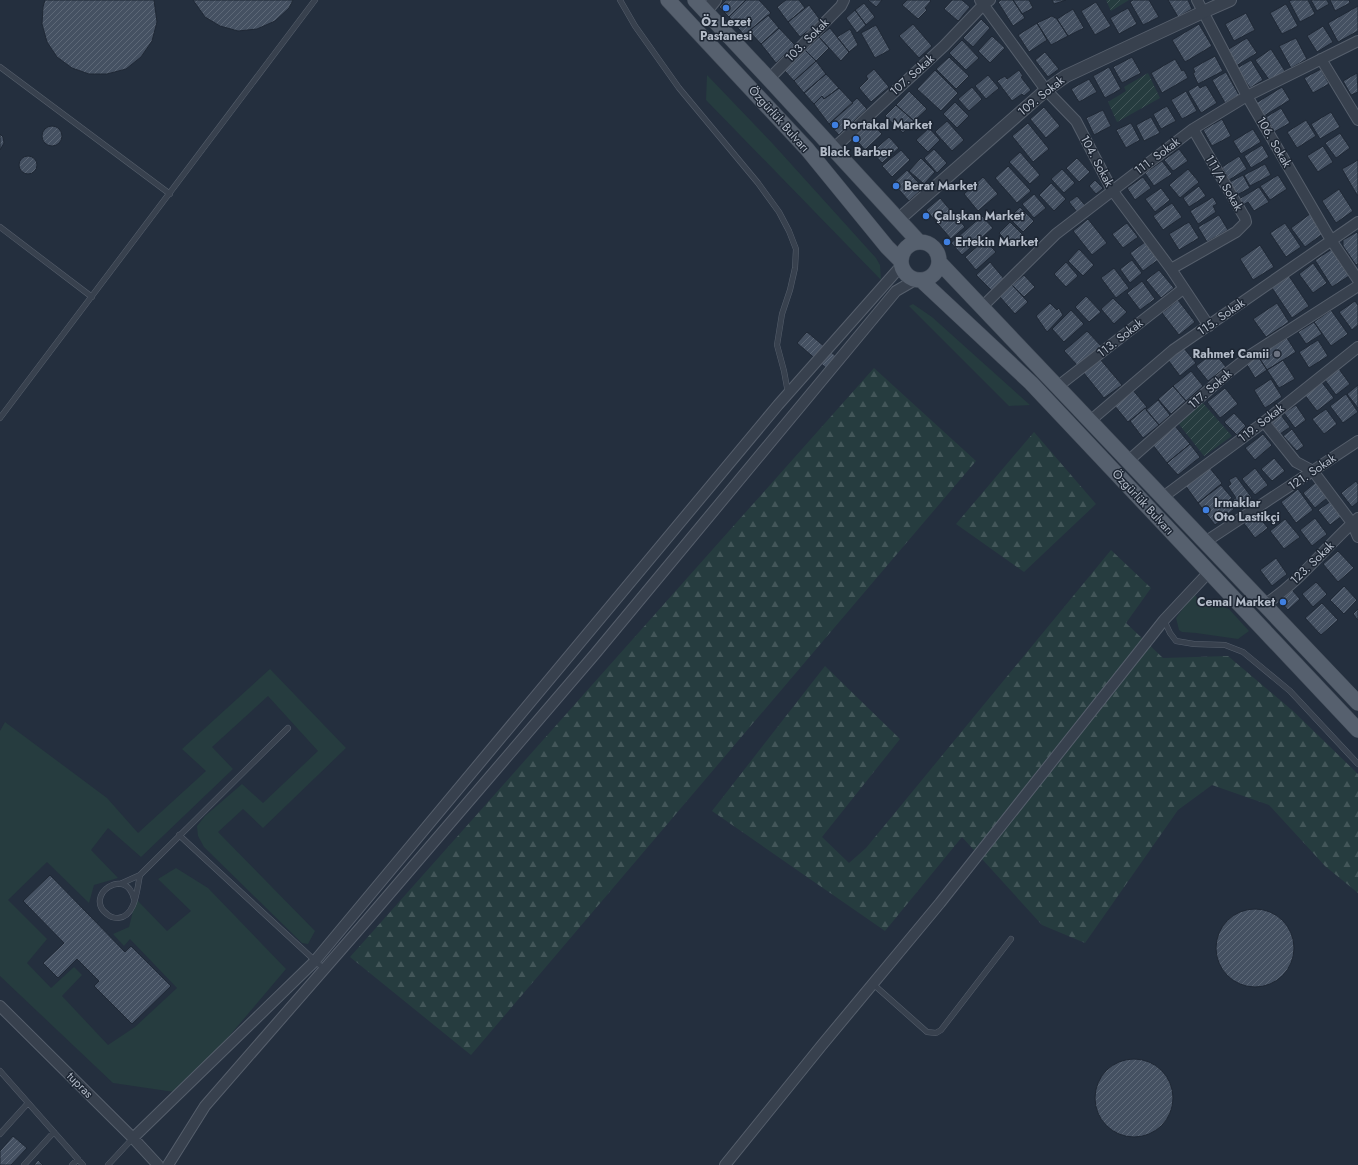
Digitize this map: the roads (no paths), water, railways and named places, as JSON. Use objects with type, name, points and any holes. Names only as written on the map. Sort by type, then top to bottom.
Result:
[{"type":"main road","name":"Özgürlük Bulvarı","points":[[668,0],[807,149],[887,248],[901,263]]},
{"type":"main road","name":"Özgürlük Bulvarı","points":[[695,0],[711,6],[769,79],[919,242]]},
{"type":"main road","points":[[919,242],[931,246],[938,256],[939,262],[935,272],[931,276],[918,280],[906,275],[901,263],[904,250],[914,243],[919,242]]},
{"type":"main road","name":"Özgürlük Bulvarı","points":[[939,262],[1264,605],[1339,683],[1356,698]]},
{"type":"main road","name":"Özgürlük Bulvarı","points":[[918,280],[1031,383],[1358,730]]},
{"type":"street","name":"103. Sokak","points":[[769,79],[841,6],[844,0]]},
{"type":"street","name":"106. Sokak","points":[[1197,0],[1247,96],[1331,240],[1358,280]]},
{"type":"street","name":"109. Sokak","points":[[898,220],[1046,90],[1066,76],[1230,0]]},
{"type":"street","name":"104. Sokak","points":[[985,1],[1046,90],[1076,121],[1112,190],[1171,270],[1209,326]]},
{"type":"street","name":"107. Sokak","points":[[833,149],[944,46],[985,1]]},
{"type":"street","name":"111. Sokak","points":[[982,308],[1056,234],[1193,129],[1247,96],[1358,41]]},
{"type":"street","points":[[1321,59],[1358,120]]},
{"type":"street","name":"111/A Sokak","points":[[1171,270],[1236,232],[1246,222],[1193,129]]},
{"type":"street","name":"115. Sokak","points":[[1090,421],[1173,350],[1358,222]]},
{"type":"street","points":[[133,1138],[314,962],[788,394],[901,263]]},
{"type":"street","points":[[168,1165],[205,1106],[594,654],[896,290],[918,280]]},
{"type":"street","name":"117. Sokak","points":[[1128,461],[1229,372],[1252,354],[1358,286]]},
{"type":"street","name":"113. Sokak","points":[[1057,387],[1183,288]]},
{"type":"street","name":"119. Sokak","points":[[1163,497],[1264,422],[1358,348]]},
{"type":"street","points":[[1264,422],[1296,462],[1313,471],[1355,520],[1358,537]]},
{"type":"street","name":"121. Sokak","points":[[1205,542],[1358,441]]},
{"type":"street","name":"123. Sokak","points":[[1264,605],[1273,600],[1307,569],[1355,520]]},
{"type":"street","points":[[725,1165],[940,903],[1164,620],[1209,572]]},
{"type":"street","points":[[1324,694],[1339,683]]},
{"type":"street","name":"tupras","points":[[0,1006],[133,1138],[158,1165]]},
{"type":"lane","points":[[0,418],[315,0]]},
{"type":"lane","points":[[620,0],[639,31],[675,83],[758,183],[780,212],[790,231],[796,249],[795,268],[782,314],[777,345],[788,394]]},
{"type":"lane","points":[[0,67],[170,194]]},
{"type":"lane","points":[[0,227],[92,297]]},
{"type":"lane","points":[[1164,620],[1176,641],[1194,644],[1225,645],[1243,652],[1290,691],[1358,764]]},
{"type":"lane","points":[[140,875],[132,910],[123,917],[112,917],[103,910],[100,899],[102,894],[109,886],[120,884],[140,875],[288,728]]},
{"type":"lane","points":[[179,835],[314,962],[324,969]]},
{"type":"lane","points":[[120,884],[130,889],[134,899]]},
{"type":"lane","points":[[873,984],[927,1032],[936,1033],[941,1030],[1011,939]]},
{"type":"lane","points":[[0,1071],[83,1165]]},
{"type":"lane","points":[[0,1134],[28,1103]]},
{"type":"lane","points":[[24,1165],[54,1132]]},
{"type":"lane","points":[[108,1165],[133,1138]]},
{"type":"lane","points":[[72,1165],[78,1159]]},
{"type":"place","name":"Öz Lezet Pastanesi","points":[[726,8]]},
{"type":"place","name":"Portakal Market","points":[[835,125]]},
{"type":"place","name":"Black Barber","points":[[856,139]]},
{"type":"place","name":"Berat Market","points":[[896,186]]},
{"type":"place","name":"Çalışkan Market","points":[[926,216]]},
{"type":"place","name":"Ertekin Market","points":[[947,242]]},
{"type":"place","name":"Rahmet Camii","points":[[1277,354]]},
{"type":"place","name":"Irmaklar Oto Lastikçi","points":[[1206,510]]},
{"type":"place","name":"Cemal Market","points":[[1283,602]]}]
